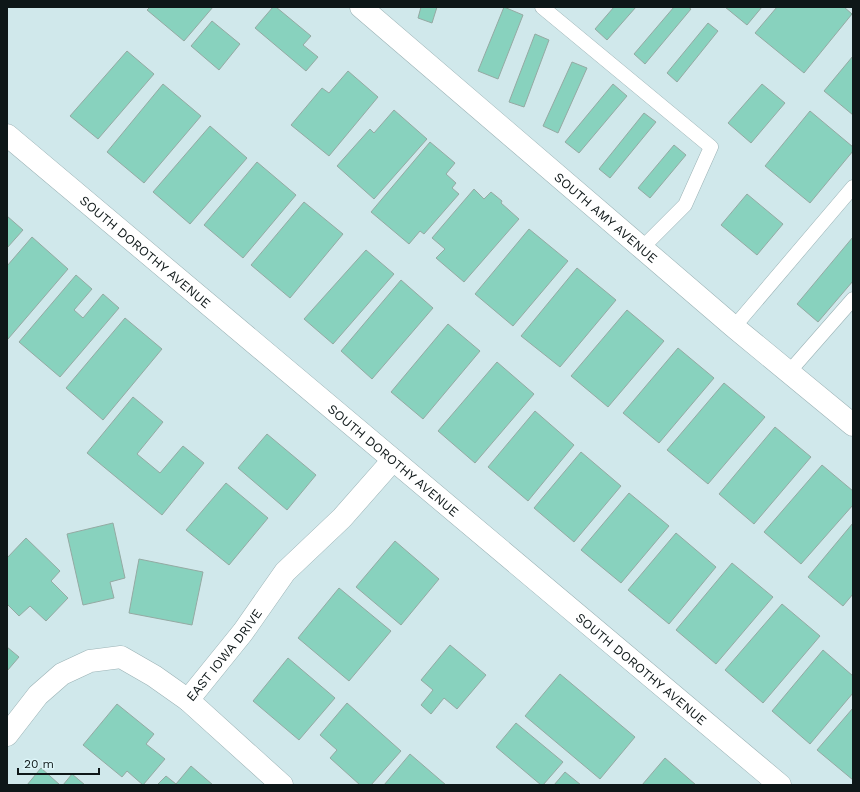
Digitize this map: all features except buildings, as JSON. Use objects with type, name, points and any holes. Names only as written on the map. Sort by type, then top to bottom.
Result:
[{"type":"street","name":"SOUTH AMY AVENUE","points":[[362,7],[734,327],[853,425]]},
{"type":"street","name":"SOUTH DOROTHY AVENUE","points":[[7,135],[780,785]]},
{"type":"street","name":"EAST IOWA DRIVE","points":[[7,735],[38,695],[62,674],[90,661],[121,657],[154,676],[188,700],[243,632],[285,572],[342,518],[393,460]]},
{"type":"street","points":[[188,700],[282,785]]},
{"type":"lane","points":[[542,7],[711,147],[685,205],[642,248]]},
{"type":"lane","points":[[734,327],[853,186]]},
{"type":"lane","points":[[789,372],[853,299]]}]
